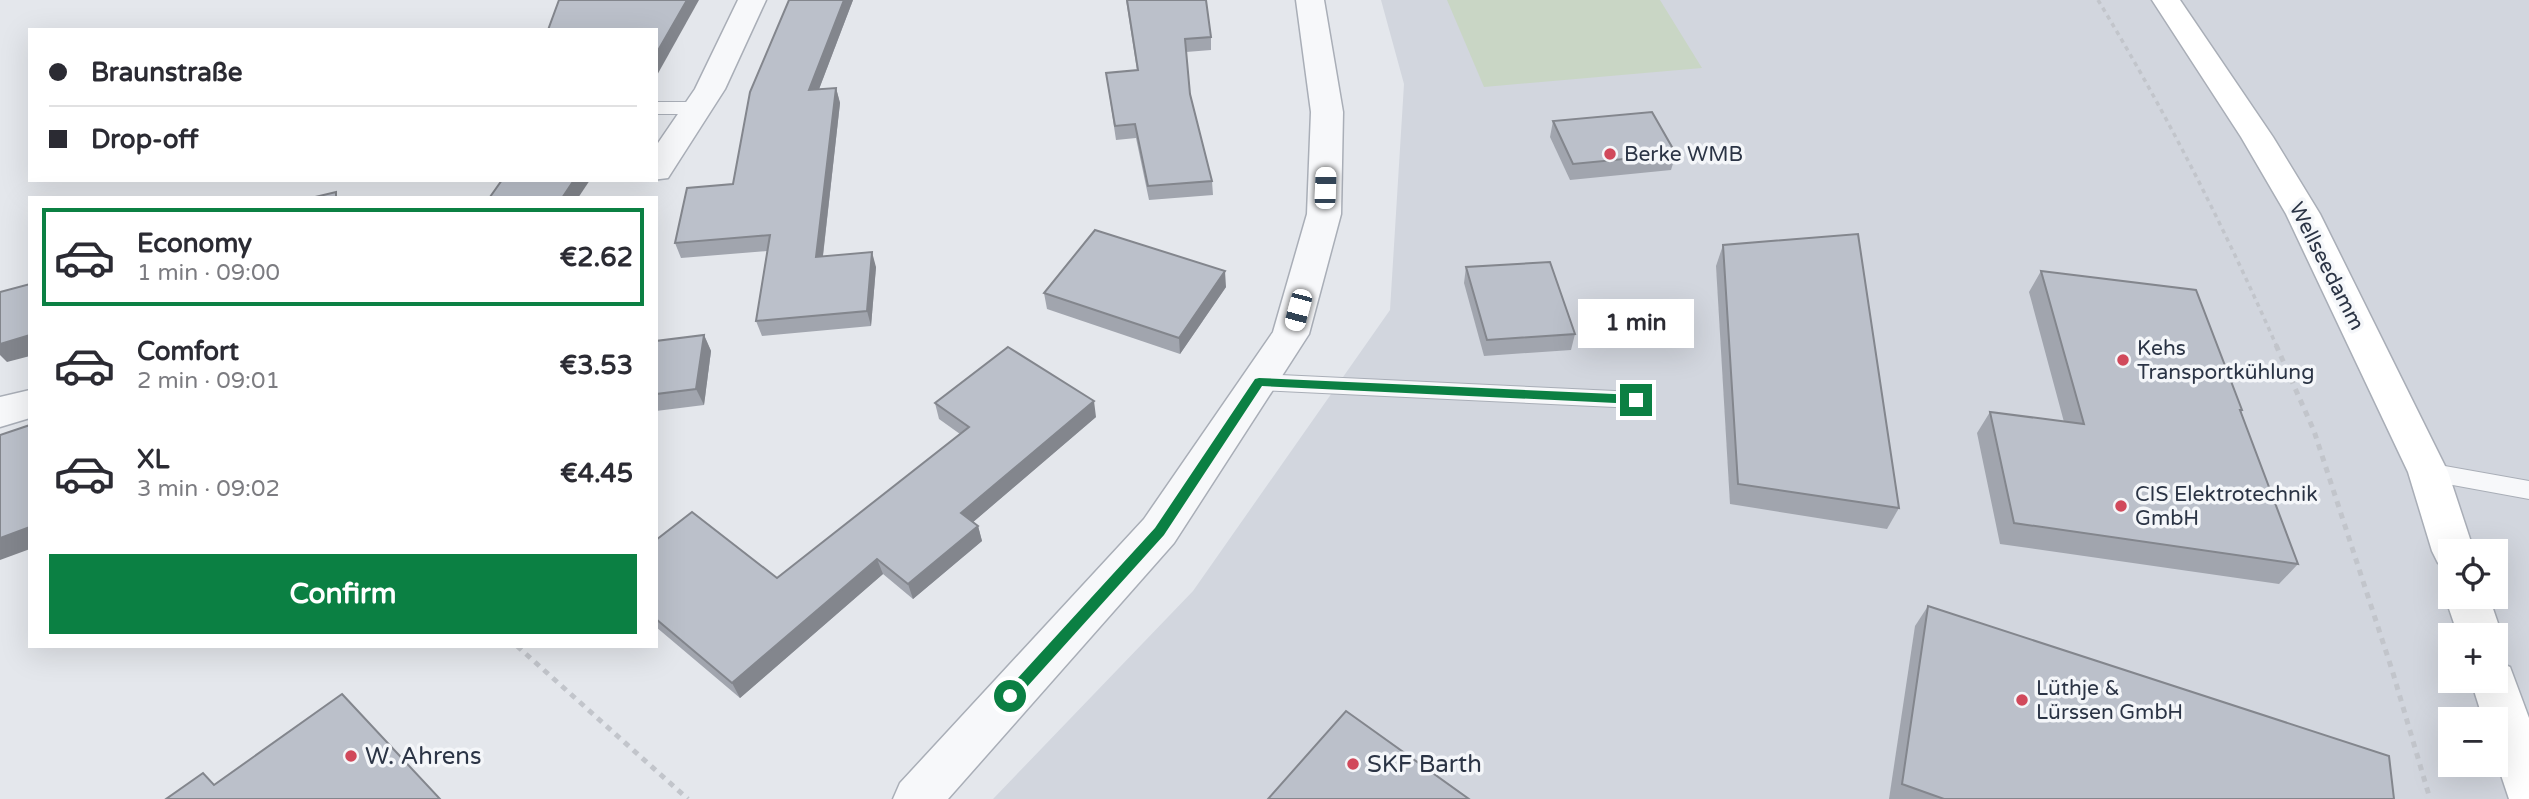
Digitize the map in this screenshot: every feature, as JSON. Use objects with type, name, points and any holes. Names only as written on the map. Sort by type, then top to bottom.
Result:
[{"type":"main road","name":"Wellseedamm","points":[[2166,0],[2257,137],[2303,214],[2428,472],[2449,539]]},
{"type":"main road","points":[[2498,693],[2529,790]]},
{"type":"street","points":[[658,168],[710,89],[752,0]]},
{"type":"street","points":[[917,799],[1159,531],[1291,334],[1324,214],[1327,112],[1313,14]]},
{"type":"street","points":[[0,412],[28,405]]},
{"type":"lane","points":[[658,108],[698,108]]},
{"type":"lane","points":[[1259,382],[1636,400]]},
{"type":"lane","points":[[2428,472],[2529,490]]},
{"type":"path","points":[[2098,0],[2151,87],[2222,224],[2314,431],[2393,673],[2430,799]]},
{"type":"path","points":[[519,648],[688,799]]},
{"type":"shaded area","points":[[1381,0],[2529,0],[2529,799],[993,799],[1193,591],[1390,310],[1404,84]]},
{"type":"green space","points":[[1447,0],[1660,0],[1702,68],[1484,87]]},
{"type":"building","points":[[559,0],[687,0],[658,51],[658,28],[549,28]]},
{"type":"building","points":[[789,0],[844,0],[809,90],[836,88],[816,257],[872,252],[867,311],[756,321],[770,235],[675,243],[687,188],[733,184],[750,92]]},
{"type":"building","points":[[1127,0],[1206,0],[1211,37],[1185,39],[1190,94],[1212,181],[1148,186],[1135,124],[1115,126],[1106,73],[1138,70]]},
{"type":"building","points":[[1652,112],[1676,154],[1573,164],[1553,121]]},
{"type":"building","points":[[501,182],[573,182],[563,196],[491,196]]},
{"type":"building","points":[[336,192],[336,196],[319,196]]},
{"type":"building","points":[[1095,230],[1225,271],[1179,338],[1044,293]]},
{"type":"building","points":[[1858,234],[1899,508],[1738,484],[1723,245]]},
{"type":"building","points":[[1550,262],[1575,334],[1487,340],[1466,267]]},
{"type":"building","points":[[2041,271],[2196,290],[2298,564],[2014,523],[1990,412],[2084,424]]},
{"type":"building","points":[[28,285],[28,336],[0,344],[0,292]]},
{"type":"building","points":[[704,335],[696,389],[658,394],[658,341]]},
{"type":"building","points":[[1008,347],[1094,401],[961,513],[978,526],[908,584],[877,559],[732,683],[658,621],[658,538],[692,512],[777,578],[969,427],[935,403]]},
{"type":"building","points":[[28,426],[28,528],[0,538],[0,435]]},
{"type":"building","name":"Lüthje & Lürssen GmbH","points":[[1928,606],[2389,756],[2394,799],[1944,799],[1902,784]]},
{"type":"building","name":"W. Ahrens","points":[[342,694],[440,799],[166,799],[203,773],[214,785]]},
{"type":"building","name":"SKF Barth","points":[[1346,711],[1469,799],[1268,799]]},
{"type":"place","name":"Berke WMB","points":[[1610,154]]},
{"type":"place","name":"Kehs Transportkühlung","points":[[2123,360]]},
{"type":"place","name":"CIS Elektrotechnik GmbH","points":[[2121,506]]},
{"type":"place","name":"Lüthje & Lürssen GmbH","points":[[2022,700]]},
{"type":"place","name":"W. Ahrens","points":[[351,756]]},
{"type":"place","name":"SKF Barth","points":[[1353,764]]},
{"type":"route","points":[[1010,696],[1159,531],[1259,382],[1636,400]]}]
